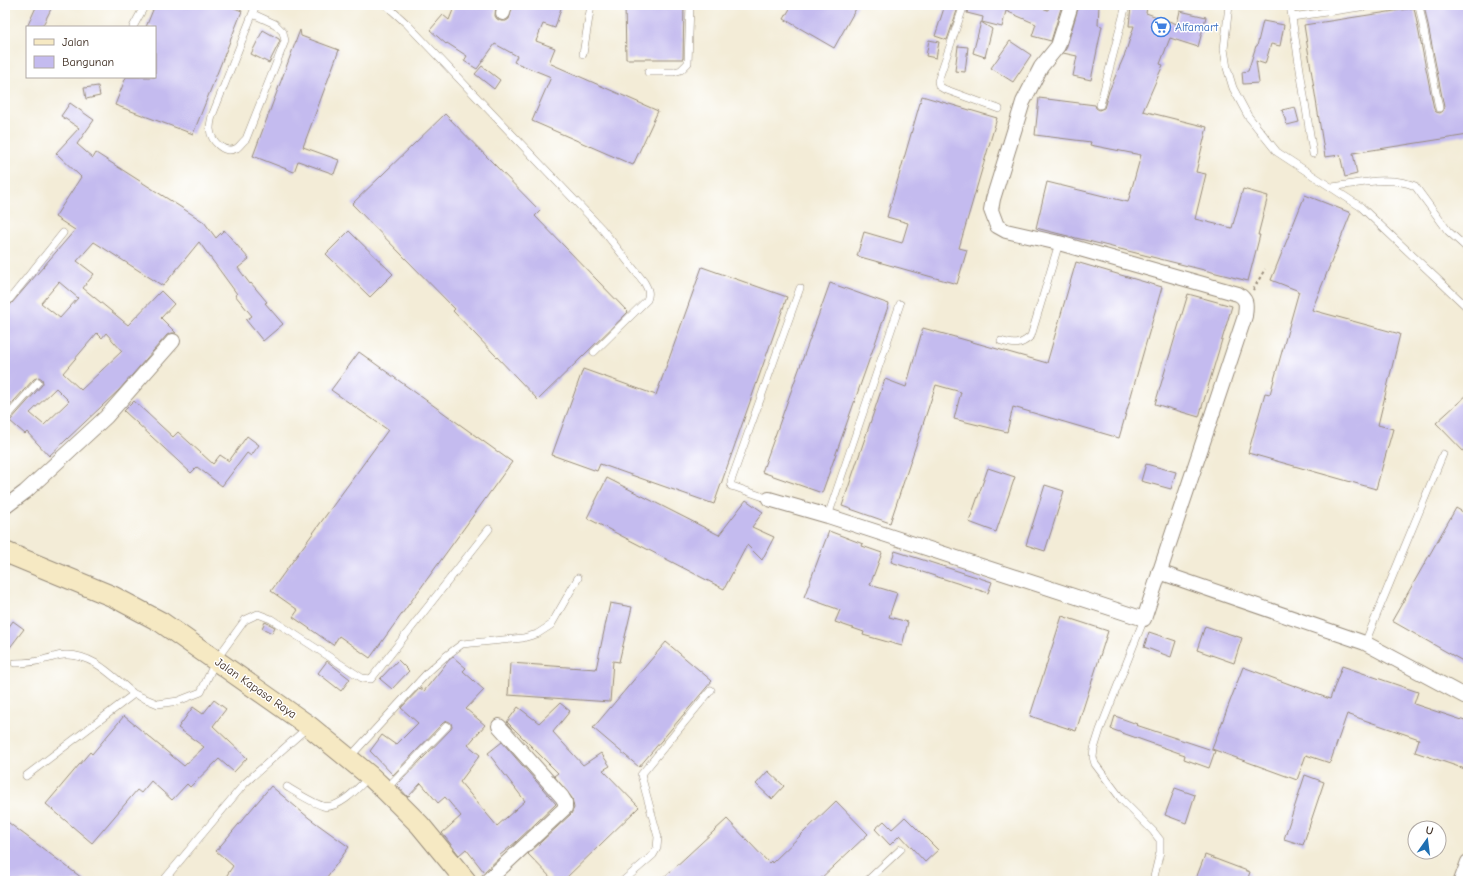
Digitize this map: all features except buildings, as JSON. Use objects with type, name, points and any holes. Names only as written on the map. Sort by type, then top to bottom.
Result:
[{"type":"main road","name":"Jalan Kapasa Raya","points":[[5,552],[114,597],[161,622],[309,726],[349,758],[385,790],[420,825],[466,881]]},
{"type":"street","points":[[769,499],[828,516],[1144,618],[1245,316],[1246,301],[1238,294],[1059,243],[1006,231],[997,226],[991,210],[993,199],[1023,102],[1041,67],[1058,46],[1071,5]]},
{"type":"street","points":[[5,506],[25,492],[106,417],[172,341]]},
{"type":"street","points":[[1159,572],[1365,643],[1468,698]]},
{"type":"street","points":[[486,881],[566,806],[562,797],[499,726]]},
{"type":"street","points":[[1461,881],[1468,862]]},
{"type":"lane","points":[[134,26],[145,5]]},
{"type":"lane","points":[[254,14],[274,24],[283,32],[285,41],[246,139],[237,148],[228,150],[217,144],[211,134],[210,127],[212,116],[254,14],[256,5]]},
{"type":"lane","points":[[386,5],[407,24],[602,228],[649,290],[647,300],[594,352]]},
{"type":"lane","points":[[582,54],[592,5]]},
{"type":"lane","points":[[648,72],[674,72],[681,70],[688,64],[690,5]]},
{"type":"lane","points":[[964,5],[938,81],[939,86],[999,109]]},
{"type":"lane","points":[[1100,105],[1126,5]]},
{"type":"lane","points":[[1229,5],[1224,49],[1227,68],[1233,88],[1248,116],[1277,152],[1360,207],[1468,308]]},
{"type":"lane","points":[[1290,5],[1313,154]]},
{"type":"lane","points":[[1292,17],[1374,5]]},
{"type":"lane","points":[[1419,5],[1439,108]]},
{"type":"lane","points":[[1330,187],[1388,180],[1402,181],[1416,186],[1448,231],[1468,249]]},
{"type":"lane","points":[[5,305],[63,233]]},
{"type":"lane","points":[[1002,340],[1019,344],[1023,343],[1031,336],[1059,243]]},
{"type":"lane","points":[[769,499],[735,488],[731,486],[731,481],[800,288]]},
{"type":"lane","points":[[828,516],[900,304]]},
{"type":"lane","points":[[5,419],[38,382]]},
{"type":"lane","points":[[1365,643],[1443,454]]},
{"type":"lane","points":[[16,663],[31,663],[63,655],[82,656],[94,661],[134,694],[158,704],[178,702],[201,692],[216,660],[245,620],[258,614],[271,619],[362,678],[370,679],[489,530]]},
{"type":"lane","points":[[349,758],[428,672],[462,644],[523,638],[537,634],[551,625],[578,578]]},
{"type":"lane","points":[[1144,618],[1100,730],[1093,757],[1099,771],[1122,800],[1160,840],[1160,852],[1153,881]]},
{"type":"lane","points":[[623,881],[652,855],[657,848],[658,837],[641,775],[711,690]]},
{"type":"lane","points":[[26,776],[134,694]]},
{"type":"lane","points":[[163,881],[245,783],[309,726]]},
{"type":"lane","points":[[385,790],[447,726]]},
{"type":"lane","points":[[287,787],[324,806],[336,805],[351,796],[370,776]]},
{"type":"lane","points":[[867,881],[901,849]]},
{"type":"path","points":[[1246,301],[1265,269]]},
{"type":"place","name":"Alfamart","points":[[1161,27]]}]
